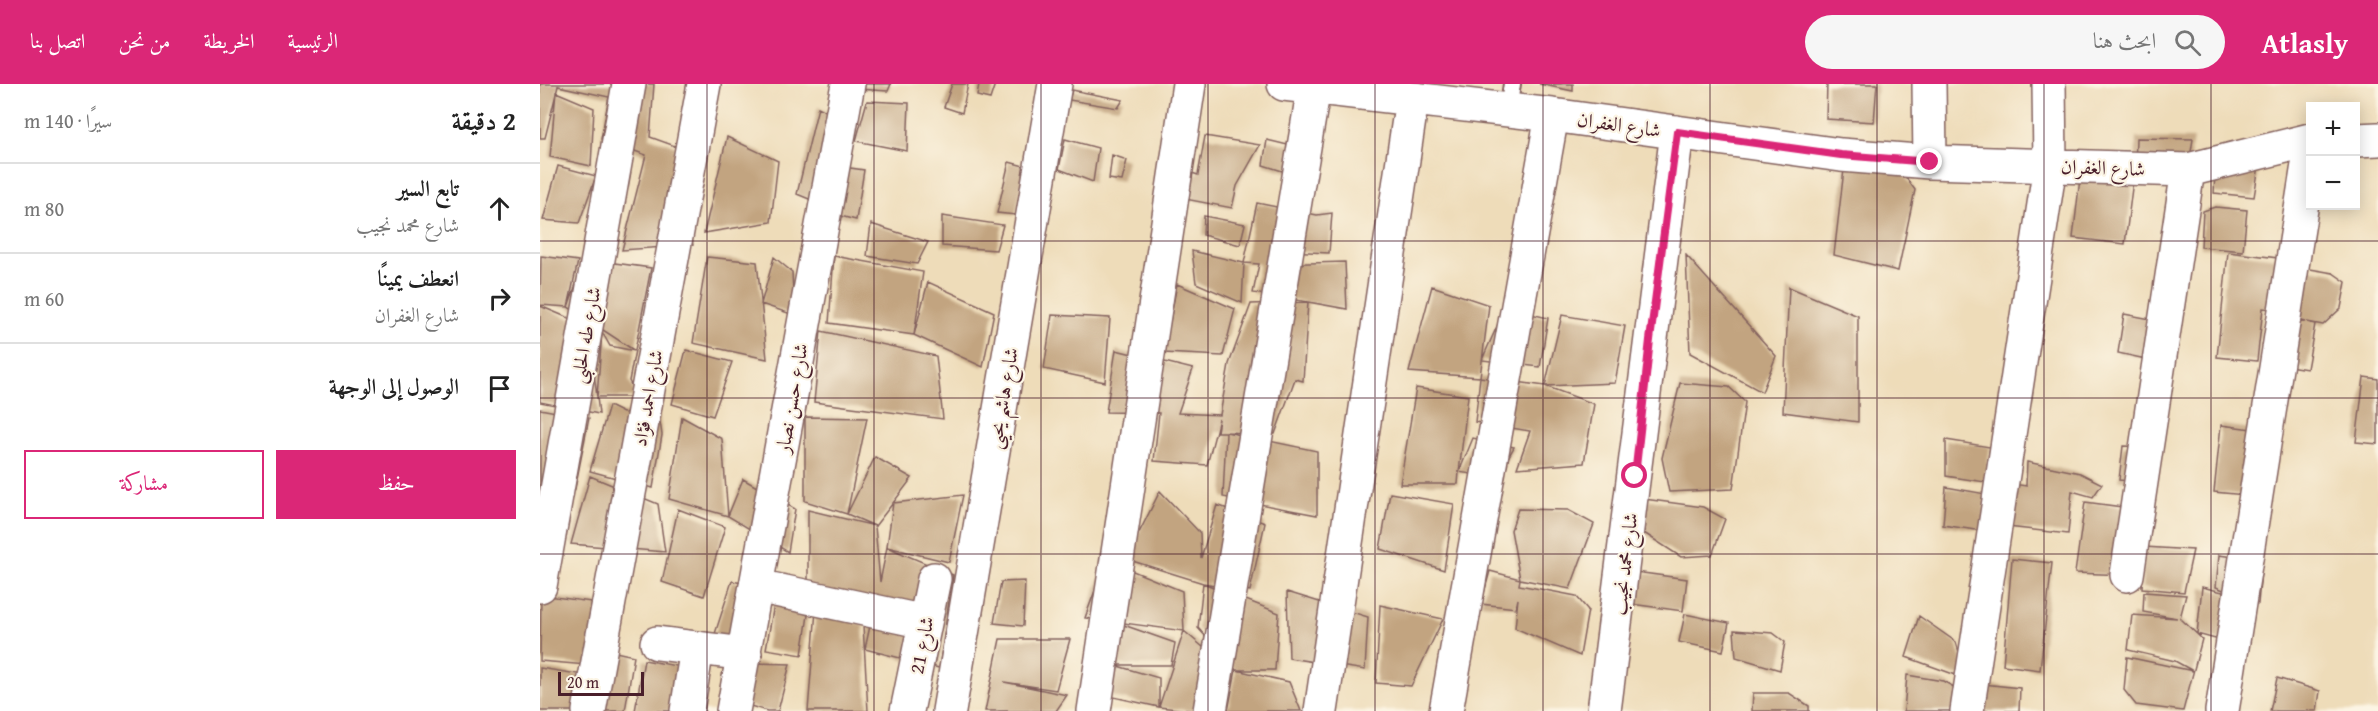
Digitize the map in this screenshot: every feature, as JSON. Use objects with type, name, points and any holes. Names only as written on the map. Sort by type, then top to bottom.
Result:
[{"type":"street","name":"شارع طه الحلبى","points":[[540,586],[629,84]]},
{"type":"street","name":"شارع احمد فؤاد","points":[[589,711],[704,84]]},
{"type":"street","name":"شارع حسن نصار","points":[[733,711],[848,84]]},
{"type":"street","name":"شارع هاشم يحيى","points":[[949,711],[1055,84]]},
{"type":"street","points":[[1094,711],[1189,84]]},
{"type":"street","points":[[1929,84],[1930,162]]},
{"type":"street","points":[[1967,711],[2050,165],[2049,84]]},
{"type":"street","points":[[1210,711],[1299,86]]},
{"type":"street","name":"شارع الغفران","points":[[1299,86],[1510,97],[1552,115],[1841,155],[1930,162],[2188,170],[2306,141]]},
{"type":"street","points":[[1321,711],[1413,91]]},
{"type":"street","points":[[1446,711],[1552,115]]},
{"type":"street","name":"شارع محمد نجيب","points":[[1604,711],[1677,132]]},
{"type":"street","points":[[2360,140],[2378,139]]},
{"type":"street","points":[[2222,711],[2309,156]]},
{"type":"street","points":[[2127,575],[2188,170]]},
{"type":"street","name":"شارع 21","points":[[907,711],[934,579]]},
{"type":"street","points":[[757,586],[925,622]]},
{"type":"street","points":[[657,643],[745,654]]},
{"type":"street","points":[[687,711],[697,648]]},
{"type":"building","points":[[540,84],[654,84],[650,137],[675,146],[693,245],[622,250],[646,155],[601,139],[609,97],[558,86],[545,138],[540,138]]},
{"type":"building","points":[[859,84],[891,84],[888,91],[858,89]]},
{"type":"building","points":[[952,84],[968,84],[962,113],[944,107]]},
{"type":"building","points":[[979,84],[995,84],[990,99],[977,96]]},
{"type":"building","points":[[1539,84],[1573,84],[1573,91]]},
{"type":"building","points":[[1827,84],[1877,84],[1874,122],[1826,119]]},
{"type":"building","points":[[1072,90],[1123,100],[1118,108],[1069,100]]},
{"type":"building","points":[[556,92],[594,108],[591,166],[550,157]]},
{"type":"building","points":[[867,101],[909,103],[907,151],[856,141]]},
{"type":"building","points":[[818,107],[853,125],[814,201],[797,194]]},
{"type":"building","points":[[1205,136],[1260,145],[1237,186],[1232,208],[1185,199],[1189,172],[1198,175]]},
{"type":"building","points":[[727,137],[778,161],[771,222],[704,233]]},
{"type":"building","points":[[2136,138],[2193,139],[2185,189],[2133,180],[2125,244],[2073,238],[2081,170],[2135,172]]},
{"type":"building","points":[[1065,139],[1098,148],[1093,182],[1059,169]]},
{"type":"building","points":[[1267,140],[1296,147],[1292,174],[1263,165]]},
{"type":"building","points":[[2216,153],[2261,153],[2254,197],[2214,193]]},
{"type":"building","points":[[1112,155],[1127,160],[1122,181],[1109,179]]},
{"type":"building","points":[[1845,161],[1898,167],[1915,190],[1898,271],[1834,255]]},
{"type":"building","points":[[1009,162],[1024,166],[1016,215],[997,213]]},
{"type":"building","points":[[558,166],[596,176],[579,223],[543,220]]},
{"type":"building","points":[[843,167],[864,170],[856,220],[825,212]]},
{"type":"building","points":[[1257,203],[1317,215],[1332,213],[1329,253],[1288,251],[1275,264],[1345,262],[1347,309],[1253,293],[1259,264],[1244,263]]},
{"type":"building","points":[[2215,207],[2247,210],[2243,251],[2201,247],[2203,211]]},
{"type":"building","points":[[942,216],[1003,225],[996,250],[942,246]]},
{"type":"building","points":[[1204,216],[1245,224],[1240,245],[1203,235]]},
{"type":"building","points":[[871,224],[928,242],[917,264],[867,256]]},
{"type":"building","points":[[1192,251],[1244,263],[1242,303],[1196,283]]},
{"type":"building","points":[[2228,252],[2278,258],[2272,309],[2263,308],[2257,361],[2217,357]]},
{"type":"building","points":[[1686,255],[1776,356],[1762,392],[1690,353]]},
{"type":"building","points":[[541,256],[578,261],[568,307],[540,305]]},
{"type":"building","points":[[834,256],[923,272],[914,335],[829,323]]},
{"type":"building","points":[[707,257],[757,262],[767,359],[693,343]]},
{"type":"building","points":[[774,257],[792,272],[794,315],[761,304]]},
{"type":"building","points":[[585,259],[651,268],[635,351],[568,307]]},
{"type":"building","points":[[2293,266],[2333,273],[2346,282],[2341,308],[2323,325],[2307,322],[2315,324],[2307,369],[2283,365],[2286,323],[2305,322],[2288,318]]},
{"type":"building","points":[[928,282],[994,312],[983,367],[914,335]]},
{"type":"building","points":[[1177,284],[1235,309],[1223,356],[1164,353]]},
{"type":"building","points":[[1432,286],[1489,305],[1480,377],[1409,372]]},
{"type":"building","points":[[1789,287],[1858,316],[1858,422],[1783,412]]},
{"type":"building","points":[[1308,302],[1303,381],[1295,379],[1275,434],[1217,432],[1219,419],[1207,465],[1154,461],[1159,413],[1106,412],[1116,350],[1193,369],[1178,413],[1220,415],[1229,364],[1251,304]]},
{"type":"building","points":[[540,306],[602,332],[593,365],[599,414],[540,402]]},
{"type":"building","points":[[1505,308],[1548,318],[1540,367],[1482,360]]},
{"type":"building","points":[[2124,314],[2172,323],[2164,363],[2118,353]]},
{"type":"building","points":[[1052,315],[1110,318],[1105,382],[1044,369]]},
{"type":"building","points":[[1562,315],[1625,326],[1615,383],[1545,386]]},
{"type":"building","points":[[821,331],[936,356],[943,419],[814,402]]},
{"type":"building","points":[[602,332],[610,346],[635,351],[629,381],[637,397],[597,397]]},
{"type":"building","points":[[686,350],[732,362],[713,416],[672,404]]},
{"type":"building","points":[[1480,377],[1545,386],[1594,404],[1584,463],[1517,468],[1530,431],[1475,422]]},
{"type":"building","points":[[2364,377],[2378,379],[2378,444],[2356,442]]},
{"type":"building","points":[[1680,383],[1729,387],[1745,402],[1733,489],[1669,492],[1662,458]]},
{"type":"building","points":[[1416,388],[1468,396],[1458,484],[1400,484]]},
{"type":"building","points":[[609,406],[623,413],[658,408],[662,435],[653,488],[590,471]]},
{"type":"building","points":[[540,409],[589,418],[575,489],[540,489]]},
{"type":"building","points":[[682,417],[722,439],[728,516],[669,499]]},
{"type":"building","points":[[805,417],[867,418],[847,514],[805,501]]},
{"type":"building","points":[[2221,425],[2267,431],[2256,496],[2214,492]]},
{"type":"building","points":[[1226,432],[1317,451],[1317,515],[1223,497]]},
{"type":"building","points":[[1473,438],[1514,447],[1497,478],[1459,472]]},
{"type":"building","points":[[1946,440],[1990,447],[1985,482],[1946,476]]},
{"type":"building","points":[[2123,446],[2146,447],[2141,482],[2119,480]]},
{"type":"building","points":[[875,457],[912,478],[875,526],[847,514]]},
{"type":"building","points":[[2027,462],[2080,473],[2102,484],[2093,497],[2072,491],[2068,534],[2008,527],[2013,484],[2026,486]]},
{"type":"building","points":[[590,476],[658,504],[665,552],[571,544]]},
{"type":"building","points":[[743,479],[795,509],[788,552],[728,516]]},
{"type":"building","points":[[1946,487],[1986,494],[1982,531],[1943,525]]},
{"type":"building","points":[[1160,491],[1200,533],[1201,558],[1217,505],[1265,523],[1250,591],[1203,583],[1126,559]]},
{"type":"building","points":[[1390,493],[1454,504],[1444,570],[1380,549]]},
{"type":"building","points":[[963,495],[949,562],[887,547],[893,503]]},
{"type":"building","points":[[1644,499],[1703,507],[1725,519],[1712,555],[1681,557],[1644,533]]},
{"type":"building","points":[[2085,502],[2137,509],[2127,575],[2075,573]]},
{"type":"building","points":[[678,509],[725,527],[704,596],[662,582]]},
{"type":"building","points":[[1518,509],[1568,510],[1594,524],[1570,589],[1520,579],[1511,530]]},
{"type":"building","points":[[808,510],[875,526],[880,582],[887,547],[953,575],[939,668],[865,649],[875,603],[808,588]]},
{"type":"building","points":[[2144,547],[2193,550],[2184,592],[2142,588]]},
{"type":"building","points":[[2219,555],[2262,561],[2258,604],[2216,587]]},
{"type":"building","points":[[2012,559],[2052,563],[2040,670],[2003,665]]},
{"type":"building","points":[[1106,560],[1182,591],[1184,631],[1085,618]]},
{"type":"building","points":[[1490,571],[1520,579],[1519,585],[1576,596],[1588,610],[1580,656],[1515,628],[1518,599],[1516,608],[1481,604]]},
{"type":"building","points":[[1628,571],[1687,579],[1683,611],[1624,603]]},
{"type":"building","points":[[732,581],[752,585],[727,644],[713,640]]},
{"type":"building","points":[[1025,581],[1023,626],[994,623],[1001,582]]},
{"type":"building","points":[[1203,583],[1279,613],[1275,670],[1236,670],[1198,628]]},
{"type":"building","points":[[2202,587],[2235,595],[2241,646],[2197,634]]},
{"type":"building","points":[[1287,592],[1368,617],[1365,670],[1289,658]]},
{"type":"building","points":[[2144,592],[2186,595],[2180,618],[2202,639],[2183,711],[2136,705],[2124,690],[2127,657],[2193,671],[2175,661],[2128,650],[2132,615],[2177,618],[2143,612]]},
{"type":"building","points":[[541,595],[606,604],[587,665],[540,661]]},
{"type":"building","points":[[775,599],[808,615],[802,655],[766,649]]},
{"type":"building","points":[[1380,605],[1443,619],[1411,686],[1376,683]]},
{"type":"building","points":[[816,610],[863,625],[868,711],[808,711]]},
{"type":"building","points":[[1685,614],[1729,623],[1723,651],[1679,642]]},
{"type":"building","points":[[1919,616],[1956,642],[1967,679],[1906,657]]},
{"type":"building","points":[[1118,623],[1175,643],[1171,665],[1114,665]]},
{"type":"building","points":[[1734,630],[1773,633],[1785,642],[1780,670],[1736,657]]},
{"type":"building","points":[[1184,631],[1210,653],[1196,711],[1159,707]]},
{"type":"building","points":[[1000,639],[1070,639],[1056,690],[1004,682],[1067,695],[1056,711],[985,711]]},
{"type":"building","points":[[611,651],[634,656],[625,711],[601,711]]},
{"type":"building","points":[[644,660],[682,667],[679,711],[635,711]]},
{"type":"building","points":[[751,663],[790,664],[778,711],[767,711],[747,705]]},
{"type":"building","points":[[1114,665],[1159,678],[1159,707],[1109,696]]},
{"type":"building","points":[[540,668],[584,675],[578,711],[540,711]]},
{"type":"building","points":[[1236,670],[1289,682],[1301,711],[1228,711]]},
{"type":"building","points":[[1907,675],[1943,681],[1963,692],[1959,711],[1904,711]]},
{"type":"building","points":[[2277,678],[2320,691],[2317,711],[2270,711]]},
{"type":"building","points":[[1983,684],[2020,688],[2019,711],[1977,711]]},
{"type":"building","points":[[1753,693],[1789,693],[1809,706],[1809,711],[1752,711]]},
{"type":"route","points":[[1635,476],[1677,132],[1841,155],[1930,162]]}]
